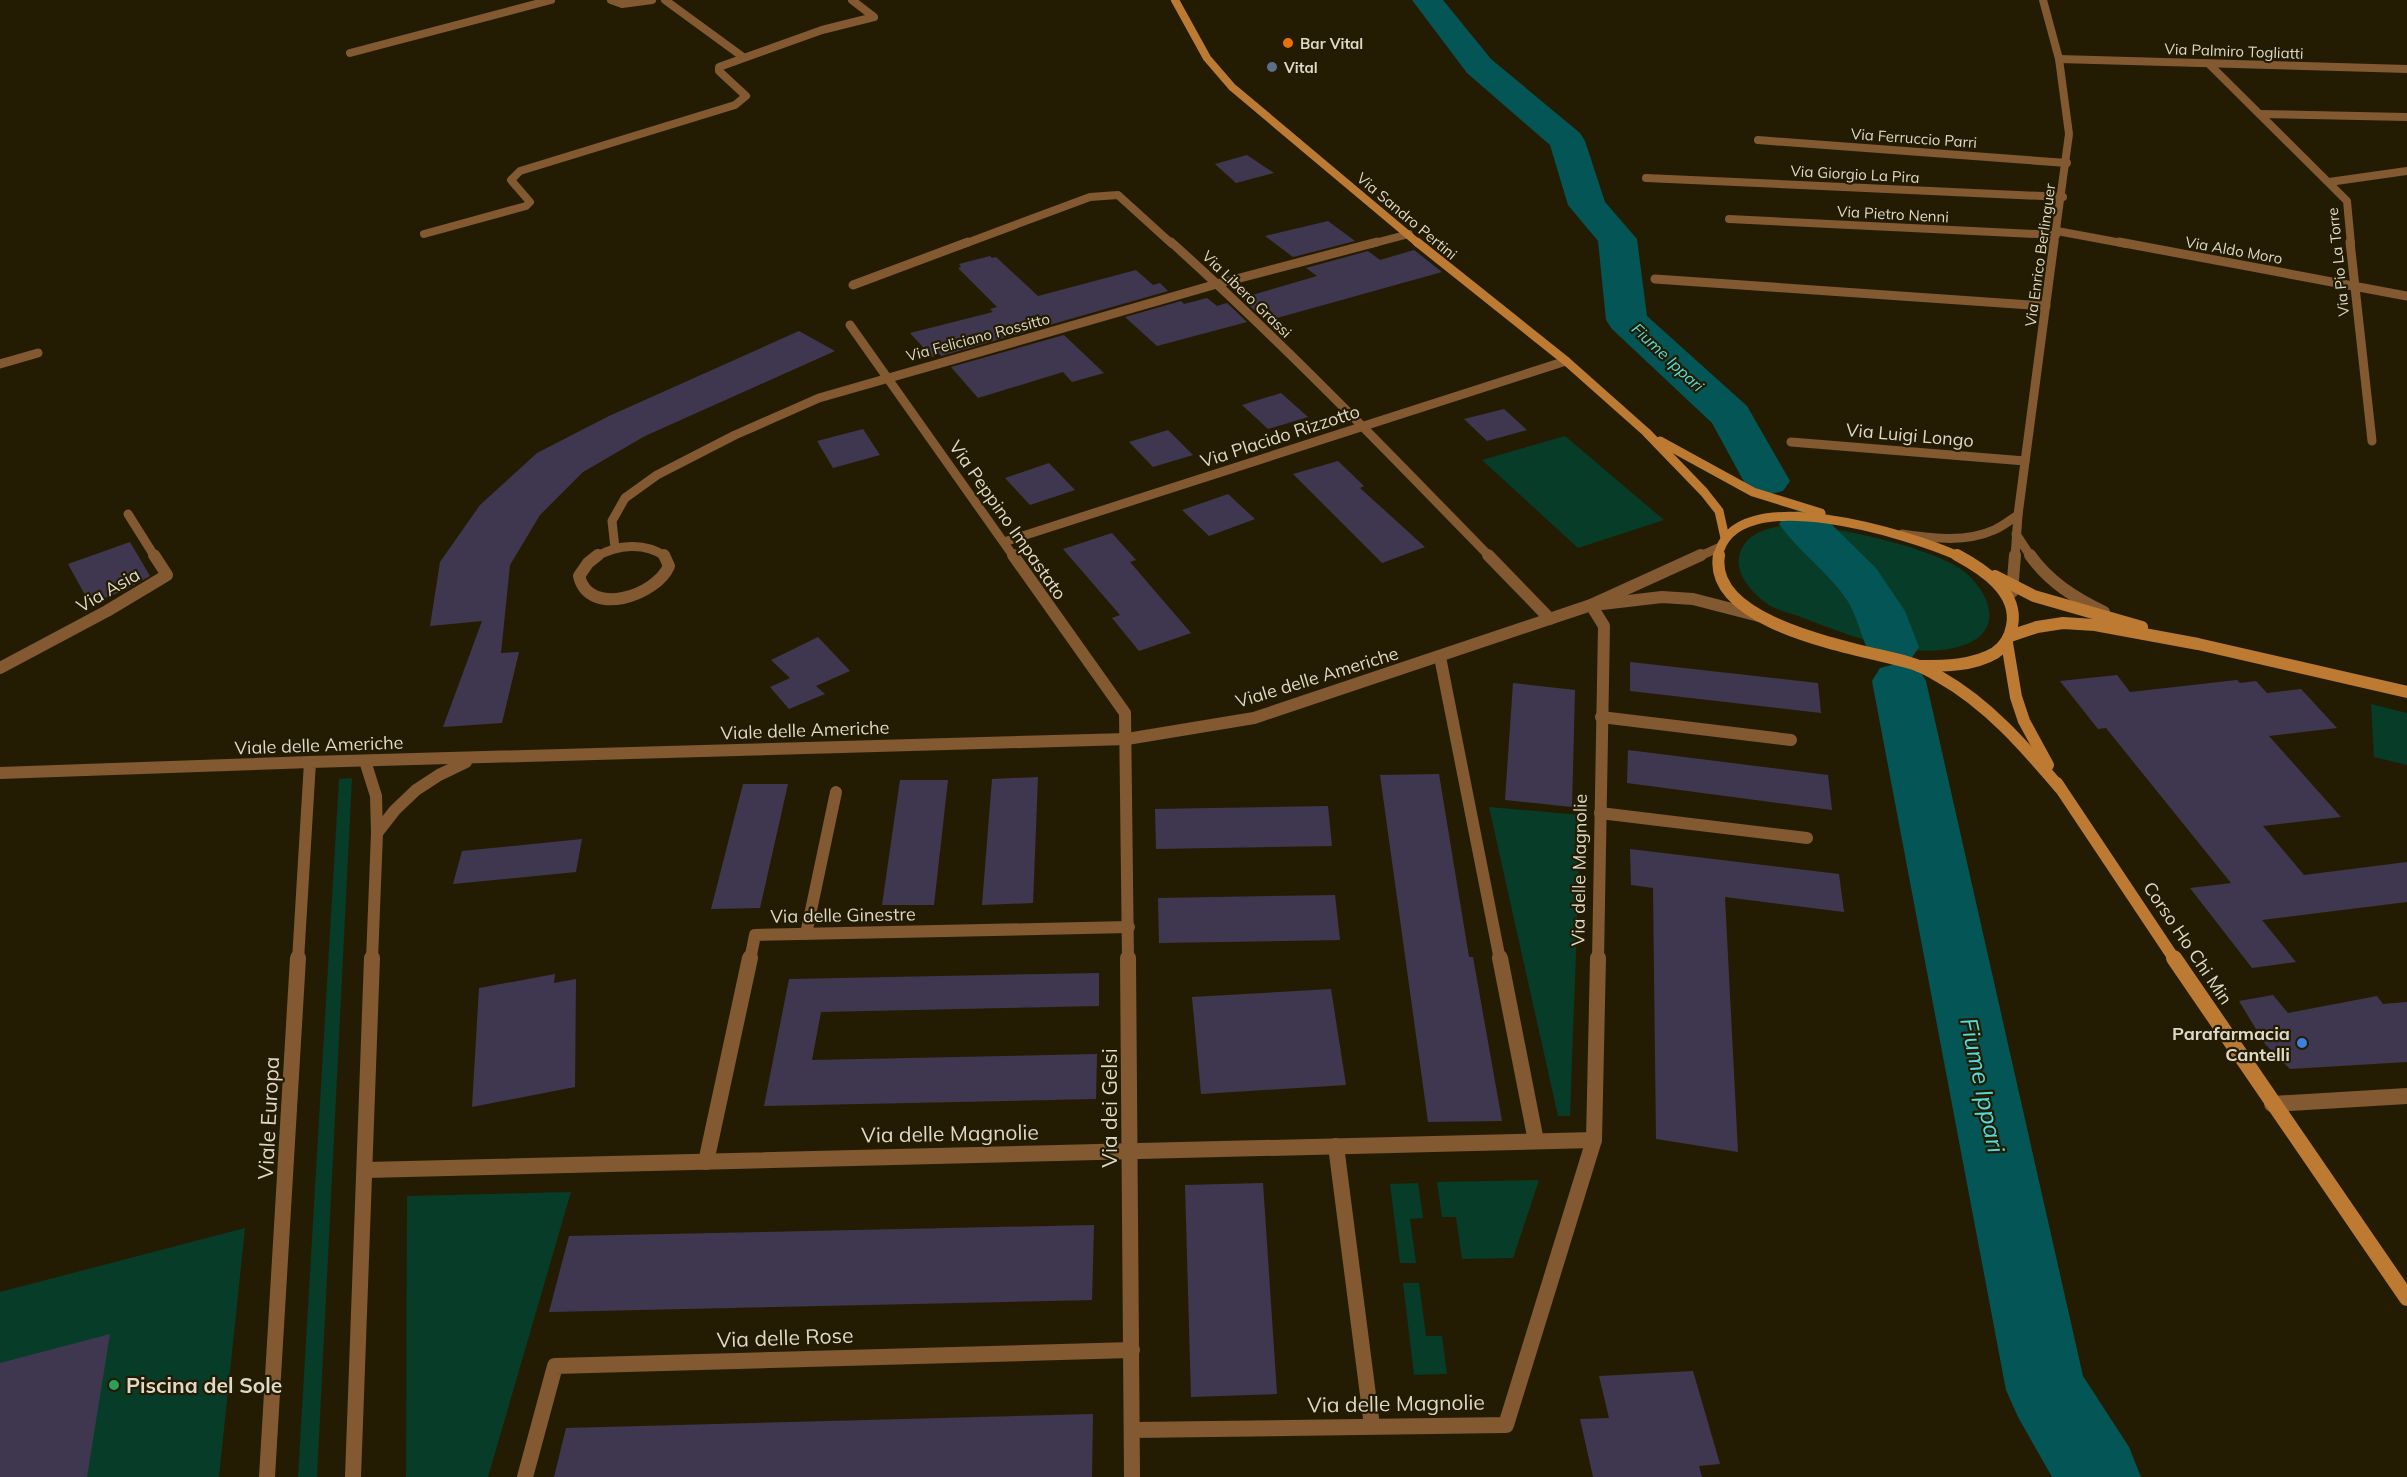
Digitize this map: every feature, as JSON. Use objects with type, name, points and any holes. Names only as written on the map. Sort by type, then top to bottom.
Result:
[{"type":"main road","name":"Via Sandro Pertini","points":[[1175,0],[1207,58],[1232,87],[1451,271],[1566,361],[1646,432]]},
{"type":"main road","points":[[1646,432],[1694,461],[1753,492],[1942,549],[2012,585],[2051,601],[2198,644]]},
{"type":"main road","points":[[1646,432],[1704,492],[1719,511],[1723,542]]},
{"type":"main road","points":[[1860,525],[1819,518],[1775,516],[1754,520],[1735,529],[1723,542],[1716,562],[1722,581],[1733,595],[1761,616],[1858,652],[1919,666],[1957,666],[1988,657],[2009,639],[2037,627],[2063,623],[2095,625],[2198,644],[2407,692]]},
{"type":"main road","points":[[1975,565],[1991,577],[2011,602],[2015,617],[2009,639],[2016,697],[2024,721],[2060,788]]},
{"type":"main road","points":[[1919,666],[1962,691],[1993,714],[2019,740],[2060,788]]},
{"type":"main road","name":"Corso Ho Chi Min","points":[[2060,788],[2272,1104],[2406,1294]]},
{"type":"street","points":[[350,53],[551,0]]},
{"type":"street","points":[[611,0],[622,4],[652,0]]},
{"type":"street","points":[[665,0],[743,57]]},
{"type":"street","points":[[424,234],[526,206],[530,202],[511,180],[520,171],[742,101],[746,96],[743,91],[719,71],[719,67],[822,30],[874,17],[852,0]]},
{"type":"street","name":"Via Enrico Berlinguer","points":[[2011,602],[2018,514],[2056,233],[2063,197],[2069,134],[2059,59],[2043,0]]},
{"type":"street","name":"Via Palmiro Togliatti","points":[[2059,59],[2407,69]]},
{"type":"street","name":"Via Pio La Torre","points":[[2209,64],[2347,201],[2354,286],[2372,441]]},
{"type":"street","points":[[2260,114],[2406,117]]},
{"type":"street","name":"Via Ferruccio Parri","points":[[1758,140],[2067,162]]},
{"type":"street","points":[[2329,182],[2407,171]]},
{"type":"street","name":"Via Giorgio La Pira","points":[[1646,178],[2063,197]]},
{"type":"street","name":"Via Libero Grassi","points":[[853,285],[1090,197],[1118,195],[1217,284],[1363,426],[1550,619]]},
{"type":"street","name":"Via Pietro Nenni","points":[[1729,219],[2056,233]]},
{"type":"street","name":"Via Aldo Moro","points":[[2056,233],[2407,296]]},
{"type":"street","name":"Via Feliciano Rossitto","points":[[615,548],[612,521],[625,498],[657,475],[735,435],[819,398],[1217,284],[1409,234]]},
{"type":"street","points":[[1655,279],[2046,306]]},
{"type":"street","name":"Via Peppino Impastato","points":[[850,325],[1125,713],[1127,739]]},
{"type":"street","points":[[0,364],[38,353]]},
{"type":"street","name":"Via Placido Rizzotto","points":[[1004,542],[1566,361]]},
{"type":"street","name":"Via Luigi Longo","points":[[1791,442],[2025,462]]},
{"type":"street","name":"Via Asia","points":[[0,668],[107,611],[167,575],[128,514]]},
{"type":"street","points":[[1892,533],[1946,539],[1969,537],[1994,530],[2018,514]]},
{"type":"street","points":[[2016,534],[2042,573],[2065,593],[2124,621]]},
{"type":"street","points":[[1591,604],[1723,542]]},
{"type":"street","points":[[644,546],[657,549],[665,555],[669,563],[668,572],[662,581],[637,595],[607,598],[586,591],[580,584],[579,576],[583,567],[602,553],[615,548],[644,546]]},
{"type":"street","points":[[1591,604],[1662,597],[1693,599],[1761,616]]},
{"type":"street","name":"Viale delle Americhe","points":[[0,774],[310,762],[1127,739],[1254,718],[1440,657],[1591,604]]},
{"type":"street","name":"Via delle Magnolie","points":[[1132,1430],[1506,1425],[1594,1140],[1604,626],[1591,604]]},
{"type":"street","points":[[1440,657],[1536,1141]]},
{"type":"street","points":[[1601,717],[1791,740]]},
{"type":"street","name":"Via dei Gelsi","points":[[1127,739],[1132,1477]]},
{"type":"street","points":[[378,833],[390,814],[406,797],[427,781],[475,758]]},
{"type":"street","points":[[353,1477],[379,807],[375,783],[364,761]]},
{"type":"street","name":"Viale Europa","points":[[267,1477],[310,762]]},
{"type":"street","points":[[806,934],[836,792]]},
{"type":"street","points":[[1599,813],[1807,838]]},
{"type":"street","name":"Via delle Ginestre","points":[[706,1162],[755,935],[1129,927]]},
{"type":"street","points":[[2272,1104],[2407,1096]]},
{"type":"street","name":"Via delle Magnolie","points":[[366,1170],[1594,1140]]},
{"type":"street","points":[[1336,1146],[1372,1426]]},
{"type":"street","name":"Via delle Rose","points":[[525,1477],[555,1366],[1131,1350]]},
{"type":"green space","points":[[1565,436],[1664,520],[1578,548],[1482,460]]},
{"type":"green space","points":[[1792,524],[1832,529],[1883,540],[1931,555],[1951,564],[1966,573],[1982,592],[1989,613],[1984,632],[1975,640],[1953,648],[1930,651],[1906,649],[1835,630],[1769,605],[1751,589],[1742,575],[1739,568],[1740,553],[1748,540],[1761,531]]},
{"type":"green space","points":[[2371,704],[2407,713],[2407,765],[2374,757]]},
{"type":"green space","points":[[352,778],[317,1477],[298,1477],[339,779]]},
{"type":"green space","points":[[1489,807],[1581,815],[1570,1116],[1558,1116]]},
{"type":"green space","points":[[1539,1180],[1513,1258],[1462,1259],[1456,1217],[1442,1217],[1437,1182]]},
{"type":"green space","points":[[1418,1183],[1423,1218],[1410,1219],[1416,1263],[1400,1263],[1390,1184]]},
{"type":"green space","points":[[571,1192],[488,1477],[406,1477],[407,1196]]},
{"type":"green space","name":"Piscina del Sole","points":[[245,1228],[219,1477],[0,1477],[0,1292]]},
{"type":"green space","points":[[1403,1283],[1419,1283],[1426,1336],[1442,1336],[1447,1374],[1414,1375]]},
{"type":"building","points":[[1247,155],[1274,173],[1236,183],[1215,164]]},
{"type":"building","points":[[1328,221],[1355,241],[1293,257],[1265,236]]},
{"type":"building","points":[[1414,250],[1442,272],[1277,318],[1274,315],[1262,318],[1242,298],[1317,276],[1306,268],[1368,251],[1380,260]]},
{"type":"building","points":[[990,256],[996,257],[1038,296],[1136,270],[1153,285],[1160,283],[1168,291],[932,357],[910,333],[993,312],[990,309],[997,307],[958,268],[961,267],[959,264]]},
{"type":"building","points":[[1207,298],[1217,306],[1227,303],[1247,322],[1157,346],[1125,317],[1181,301],[1184,304]]},
{"type":"building","points":[[799,331],[835,351],[645,436],[583,472],[540,515],[510,565],[501,653],[519,652],[502,723],[443,727],[482,621],[430,626],[440,562],[480,505],[537,453],[609,416]]},
{"type":"building","points":[[1064,335],[1104,373],[1072,382],[1063,372],[978,398],[951,367]]},
{"type":"building","points":[[1281,393],[1308,417],[1268,429],[1242,405]]},
{"type":"building","points":[[1504,409],[1527,430],[1487,441],[1464,419]]},
{"type":"building","points":[[863,429],[880,455],[833,468],[817,441]]},
{"type":"building","points":[[1168,430],[1193,455],[1153,467],[1129,442]]},
{"type":"building","points":[[1338,461],[1364,486],[1360,488],[1425,547],[1382,563],[1293,474]]},
{"type":"building","points":[[1049,463],[1075,490],[1030,505],[1005,478]]},
{"type":"building","points":[[1228,494],[1255,519],[1209,536],[1182,510]]},
{"type":"building","points":[[1112,533],[1136,560],[1130,562],[1191,633],[1139,651],[1112,618],[1120,615],[1063,549]]},
{"type":"building","points":[[130,542],[150,576],[125,590],[90,604],[68,564]]},
{"type":"building","points":[[818,637],[850,671],[816,686],[825,694],[789,709],[770,687],[790,678],[771,660]]},
{"type":"building","points":[[1630,662],[1818,683],[1821,713],[1630,691]]},
{"type":"building","points":[[2117,675],[2130,692],[2237,680],[2240,683],[2256,681],[2267,693],[2301,689],[2337,728],[2269,736],[2341,817],[2263,826],[2304,875],[2407,862],[2407,902],[2262,920],[2296,962],[2252,968],[2190,888],[2231,883],[2106,728],[2098,729],[2060,681]]},
{"type":"building","points":[[1513,683],[1575,690],[1572,807],[1505,800]]},
{"type":"building","points":[[1628,750],[1828,775],[1832,810],[1627,783]]},
{"type":"building","points":[[1439,774],[1469,957],[1473,957],[1502,1121],[1428,1122],[1380,775]]},
{"type":"building","points":[[1038,777],[1033,903],[982,905],[992,779]]},
{"type":"building","points":[[900,780],[948,780],[934,905],[882,905]]},
{"type":"building","points":[[743,784],[788,784],[760,908],[711,909]]},
{"type":"building","points":[[1328,806],[1332,846],[1156,849],[1155,809]]},
{"type":"building","points":[[582,839],[576,872],[453,884],[462,851]]},
{"type":"building","points":[[1630,849],[1839,874],[1844,912],[1725,897],[1738,1152],[1656,1139],[1653,888],[1631,885]]},
{"type":"building","points":[[1335,895],[1340,940],[1159,943],[1158,898]]},
{"type":"building","points":[[1099,973],[1099,1006],[821,1012],[812,1060],[1097,1054],[1096,1099],[764,1106],[789,979]]},
{"type":"building","points":[[555,974],[554,983],[576,979],[575,1087],[472,1107],[479,988]]},
{"type":"building","points":[[1331,989],[1346,1085],[1201,1094],[1192,997]]},
{"type":"building","points":[[2273,995],[2288,1013],[2377,996],[2383,1004],[2407,1002],[2407,1062],[2290,1069],[2265,1044],[2239,1001]]},
{"type":"building","points":[[1263,1183],[1277,1394],[1191,1397],[1185,1185]]},
{"type":"building","points":[[1094,1225],[1092,1300],[549,1312],[569,1236]]},
{"type":"building","points":[[110,1334],[87,1477],[0,1477],[0,1363]]},
{"type":"building","points":[[1693,1371],[1720,1464],[1699,1466],[1702,1477],[1593,1477],[1580,1419],[1609,1418],[1599,1376]]},
{"type":"building","points":[[1093,1414],[1092,1477],[554,1477],[566,1428]]},
{"type":"waterway","name":"Fiume Ippari","points":[[1427,0],[1479,66],[1567,141],[1587,205],[1617,239],[1627,320],[1731,416],[1766,481]]},
{"type":"waterway","name":"Fiume Ippari","points":[[1804,524],[1845,565],[1869,595],[1887,628],[1892,647]]},
{"type":"waterway","name":"Fiume Ippari","points":[[1899,681],[2046,1390],[2099,1477]]},
{"type":"place","name":"Bar Vital","points":[[1288,43]]},
{"type":"place","name":"Vital","points":[[1272,67]]},
{"type":"place","name":"Parafarmacia Cantelli","points":[[2302,1043]]},
{"type":"place","name":"Piscina del Sole","points":[[114,1385]]}]
